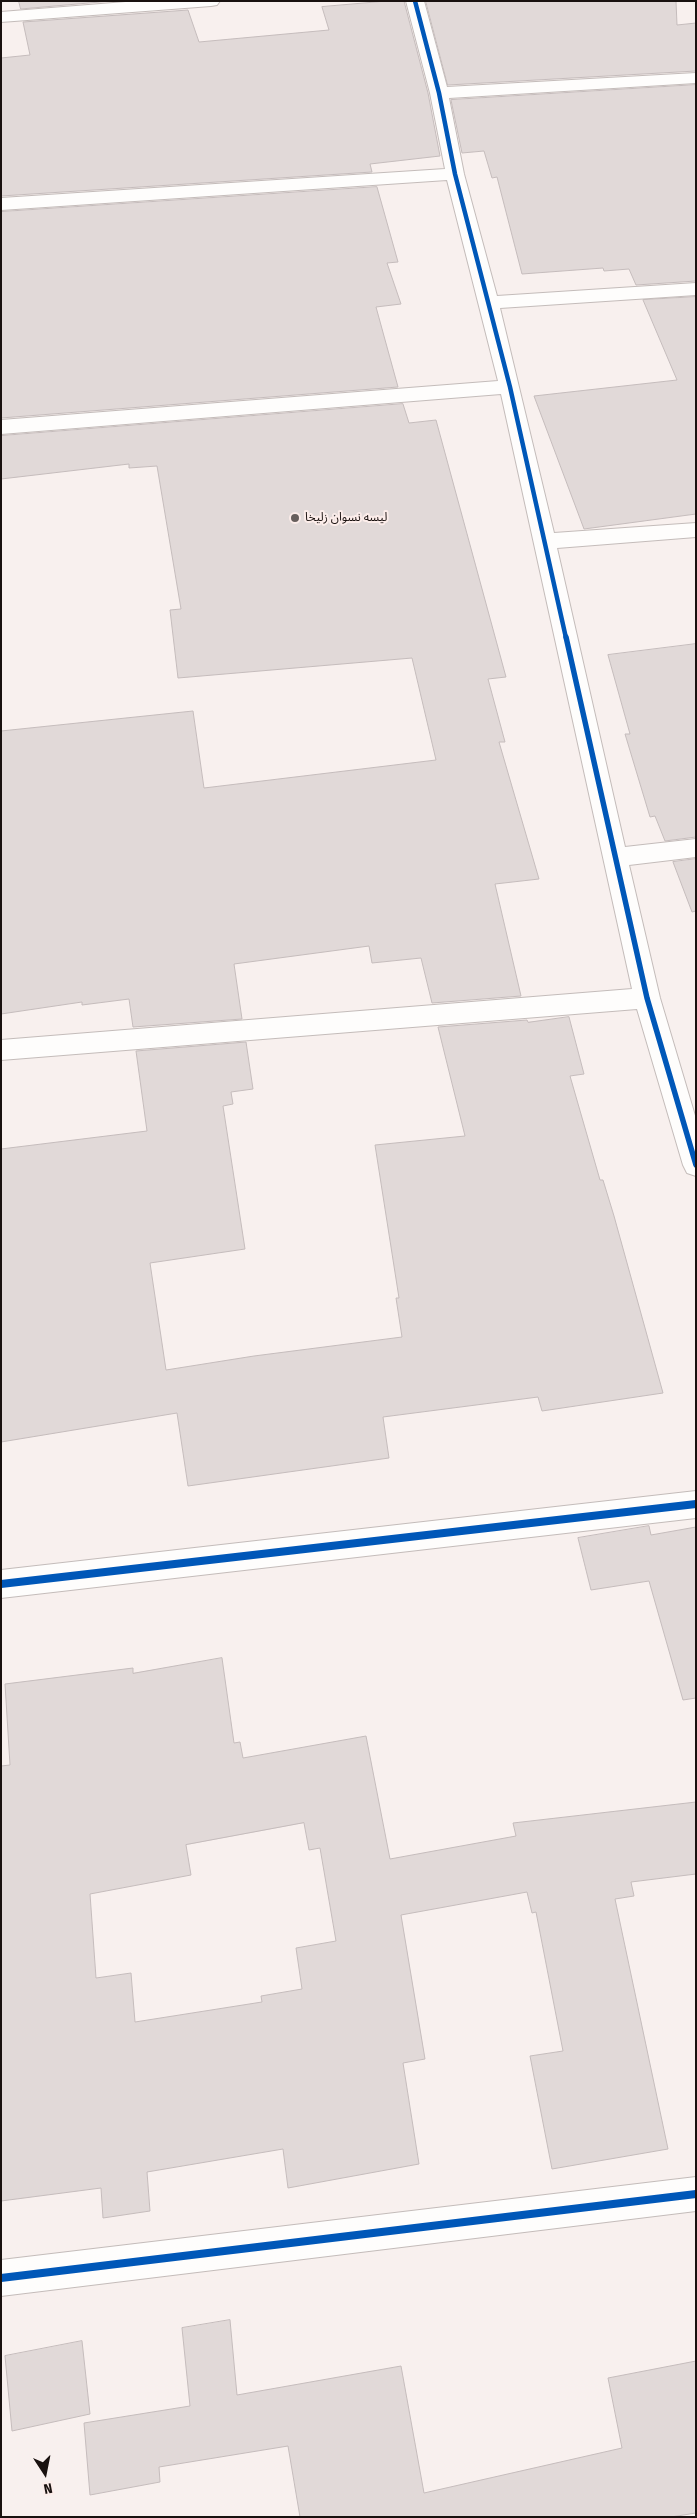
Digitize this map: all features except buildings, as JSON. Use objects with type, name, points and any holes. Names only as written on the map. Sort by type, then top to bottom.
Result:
[{"type":"street","points":[[1,17],[211,1]]},
{"type":"street","points":[[415,1],[439,93],[454,174],[510,387],[614,858],[647,998],[696,1165]]},
{"type":"street","points":[[439,93],[696,78]]},
{"type":"street","points":[[1,204],[454,174]]},
{"type":"street","points":[[488,303],[696,289]]},
{"type":"street","points":[[1,427],[510,387]]},
{"type":"street","points":[[545,541],[696,530]]},
{"type":"street","points":[[614,858],[696,848]]},
{"type":"street","points":[[1,1050],[647,998]]},
{"type":"street","points":[[1,1584],[696,1504]]},
{"type":"street","points":[[1,2278],[696,2194]]},
{"type":"cycle path","points":[[415,1],[439,93],[455,174],[510,387],[647,998],[696,1165]]},
{"type":"cycle path","points":[[1,1584],[696,1504]]},
{"type":"cycle path","points":[[1,2278],[696,2194]]},
{"type":"place","name":"لیسه نسوان زلیخا","points":[[295,518]]}]
